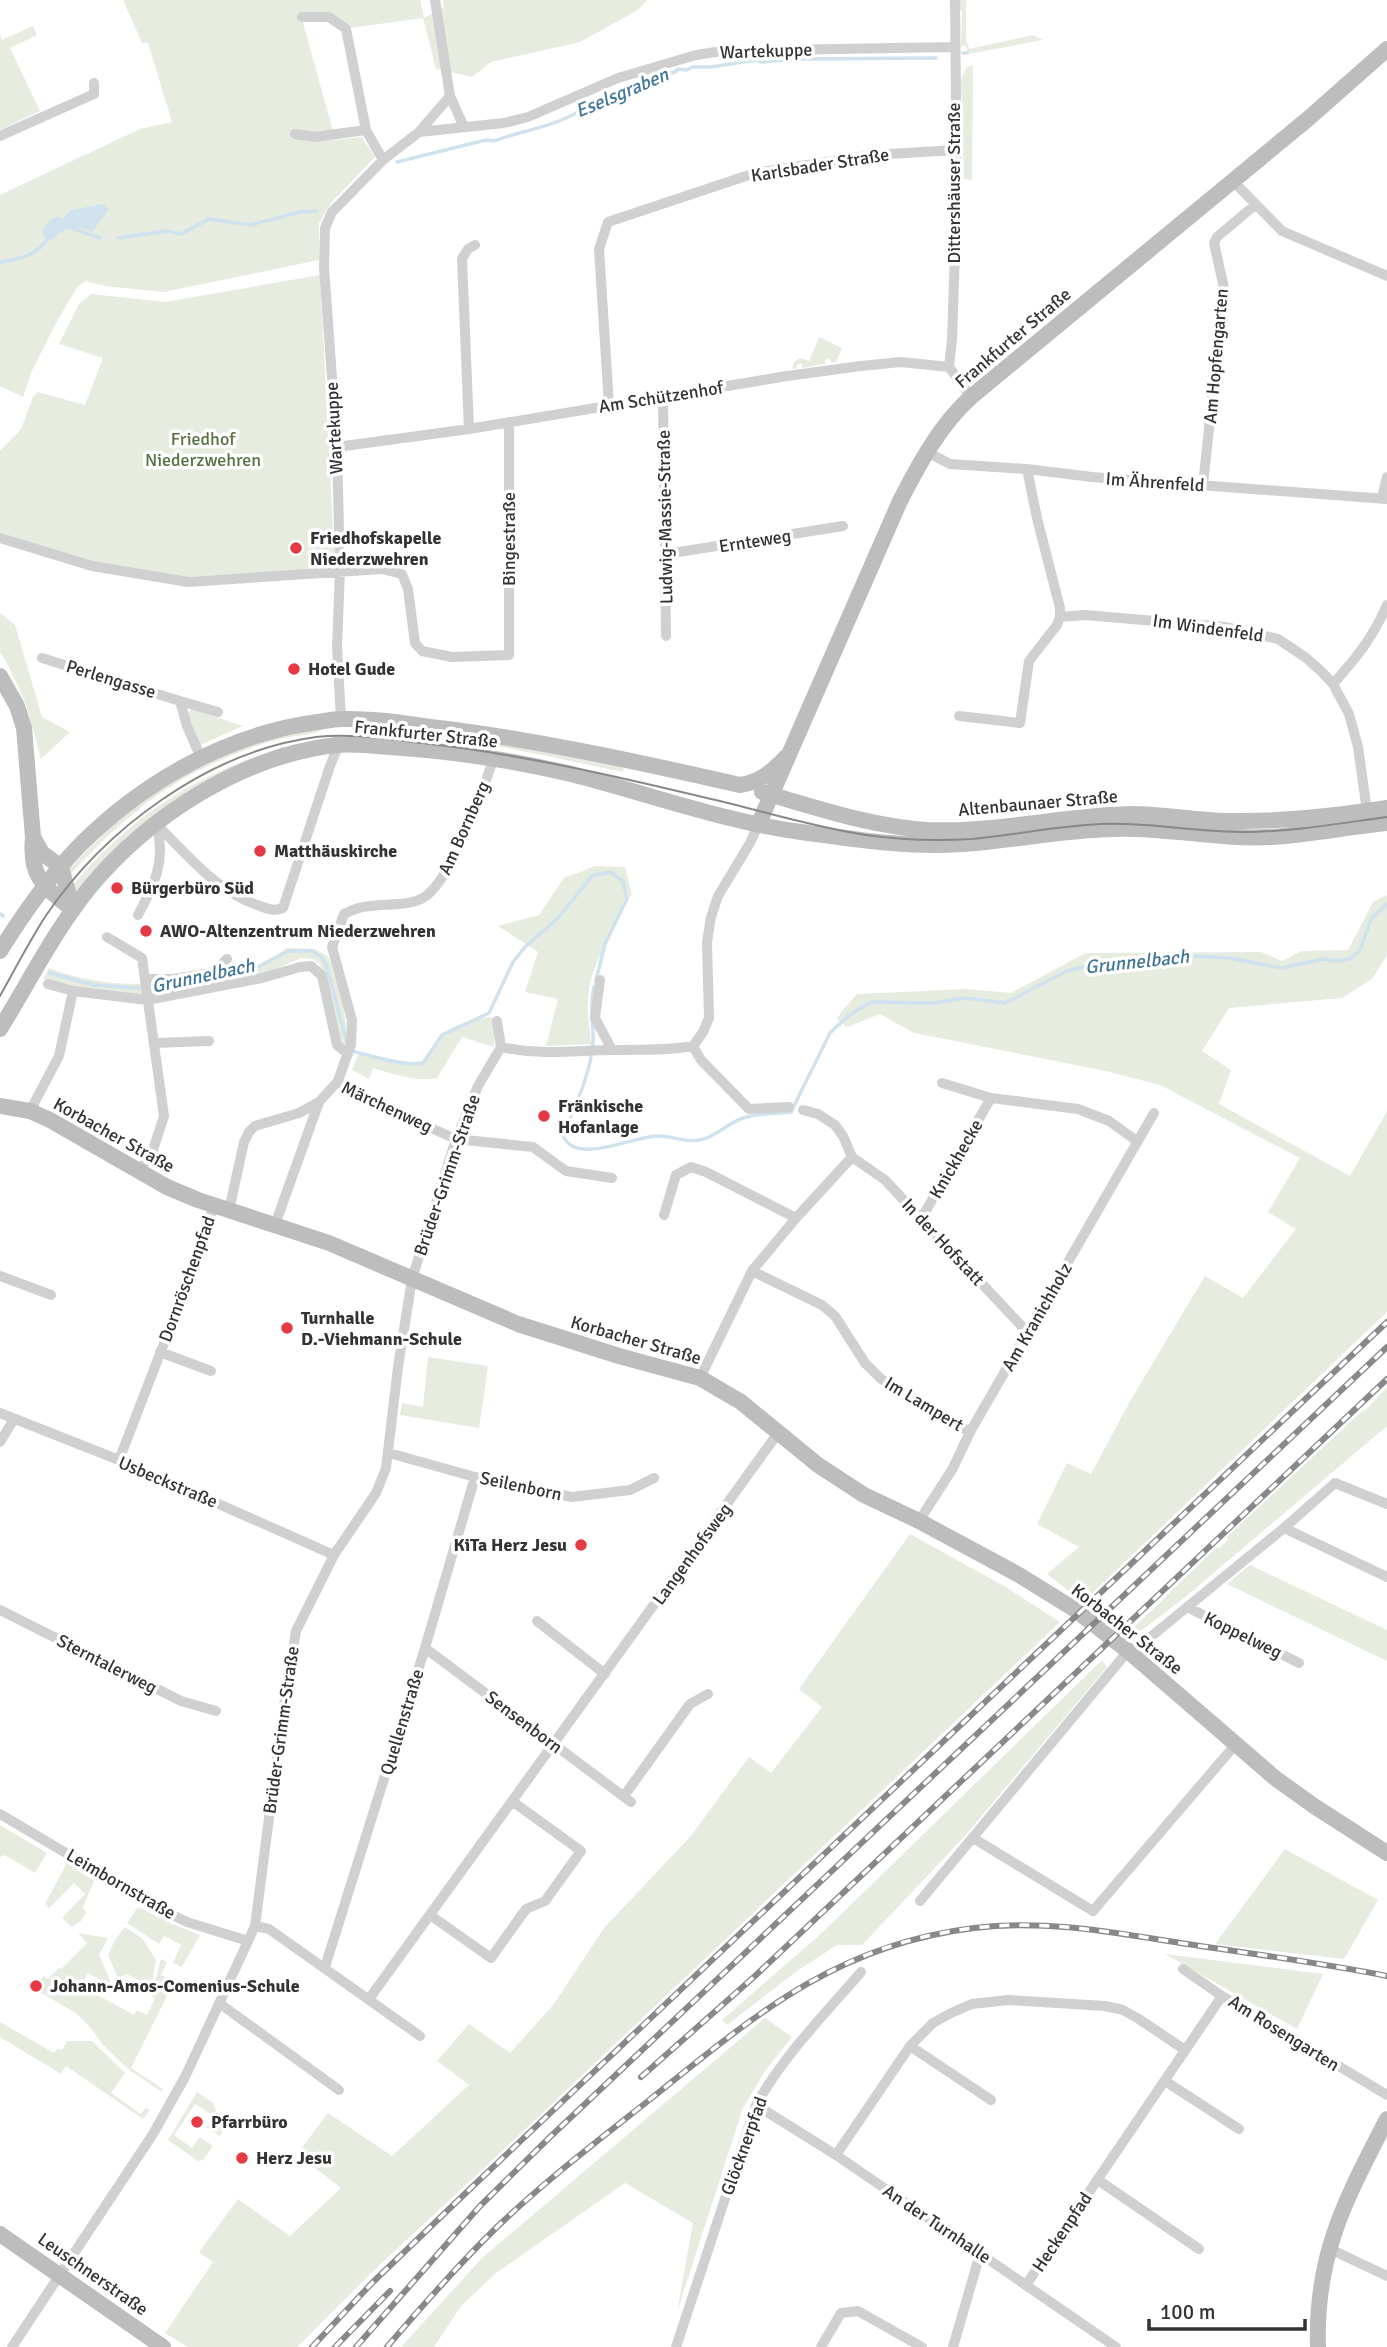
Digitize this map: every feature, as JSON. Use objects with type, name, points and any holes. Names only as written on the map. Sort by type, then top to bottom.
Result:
[{"type":"main road","name":"Frankfurter Straße","points":[[0,1029],[73,910],[103,872],[156,824],[193,798],[255,767],[309,749],[339,744],[411,748],[493,760],[567,773],[759,823],[900,501],[949,419],[971,397],[1233,181],[1387,49]]},
{"type":"main road","points":[[0,676],[17,706],[24,728],[33,861],[37,876],[73,910]]},
{"type":"main road","name":"Frankfurter Straße","points":[[0,951],[61,867],[118,812],[174,772],[266,732],[341,719],[396,722],[508,737],[740,785],[757,781],[776,768],[790,753]]},
{"type":"main road","points":[[339,744],[341,719]]},
{"type":"main road","name":"Altenbaunaer Straße","points":[[740,785],[869,823],[929,830],[986,828],[1089,815],[1138,814],[1246,821],[1387,808]]},
{"type":"main road","name":"Altenbaunaer Straße","points":[[759,823],[806,832],[923,845],[961,844],[1117,828],[1272,837],[1387,822]]},
{"type":"main road","points":[[33,837],[42,853],[61,867],[73,910]]},
{"type":"main road","name":"Korbacher Straße","points":[[0,1106],[30,1111],[75,1132],[167,1187],[329,1243],[518,1324],[619,1356],[701,1378],[741,1402],[818,1465],[864,1495],[919,1521],[1036,1585],[1074,1609],[1128,1651],[1235,1745],[1314,1806],[1387,1853]]},
{"type":"main road","points":[[1318,2347],[1320,2293],[1328,2248],[1342,2208],[1387,2119]]},
{"type":"main road","name":"Leuschnerstraße","points":[[0,2234],[163,2347]]},
{"type":"street","points":[[435,0],[450,96],[464,127]]},
{"type":"street","name":"Dittershäuser Straße","points":[[949,367],[957,206],[955,0]]},
{"type":"street","points":[[302,17],[329,18],[346,29],[366,130],[383,160]]},
{"type":"street","name":"Wartekuppe","points":[[419,132],[504,124],[528,117],[618,78],[696,55],[722,51],[954,47]]},
{"type":"street","points":[[0,136],[94,94],[94,83]]},
{"type":"street","name":"Wartekuppe","points":[[341,719],[337,646],[340,571],[337,447],[324,267],[325,228],[332,212],[383,160],[419,132],[450,96]]},
{"type":"street","points":[[295,134],[315,137],[366,130]]},
{"type":"street","name":"Karlsbader Straße","points":[[609,405],[598,249],[608,222],[755,173],[873,155],[955,150]]},
{"type":"street","points":[[1233,181],[1282,231],[1387,276]]},
{"type":"street","name":"Am Hopfengarten","points":[[1203,485],[1224,288],[1214,243],[1217,237],[1255,205]]},
{"type":"street","points":[[470,429],[461,259],[468,248],[475,245]]},
{"type":"street","name":"Am Schützenhof","points":[[337,447],[470,429],[861,366],[901,362],[949,367]]},
{"type":"street","points":[[949,367],[971,397]]},
{"type":"street","name":"Ludwig-Massie-Straße","points":[[663,397],[666,636]]},
{"type":"street","name":"Bingestraße","points":[[340,571],[382,569],[402,574],[408,589],[415,643],[422,651],[452,657],[509,655],[509,422]]},
{"type":"street","name":"Im Ährenfeld","points":[[927,452],[950,464],[1385,499]]},
{"type":"street","points":[[959,716],[1020,723],[1028,661],[1057,625],[1060,617],[1027,469]]},
{"type":"street","points":[[1385,499],[1387,477]]},
{"type":"street","name":"Ernteweg","points":[[666,554],[843,526]]},
{"type":"street","points":[[0,538],[92,566],[188,582],[340,571]]},
{"type":"street","points":[[1333,684],[1362,652],[1376,631],[1387,606]]},
{"type":"street","name":"Im Windenfeld","points":[[1060,617],[1085,615],[1227,627],[1278,639],[1306,657],[1333,684],[1349,714],[1367,811]]},
{"type":"street","name":"Perlengasse","points":[[42,658],[218,712]]},
{"type":"street","name":"Perlengasse","points":[[180,701],[201,758]]},
{"type":"street","points":[[156,824],[220,887],[239,899],[278,910],[286,900],[339,744]]},
{"type":"street","name":"Am Bornberg","points":[[349,1050],[352,1020],[331,947],[344,914],[360,907],[422,899],[431,892],[442,879],[455,853],[493,760]]},
{"type":"street","points":[[497,1021],[501,1047],[551,1053],[669,1051],[693,1046],[709,1018],[706,942],[711,917],[718,896],[759,823]]},
{"type":"street","points":[[138,915],[155,882],[159,862],[161,843],[156,824]]},
{"type":"street","points":[[107,937],[142,958],[155,1043],[164,1116],[153,1150],[139,1171]]},
{"type":"street","points":[[146,981],[215,972],[227,959]]},
{"type":"street","points":[[48,984],[73,991],[147,998],[262,978],[311,966],[321,975],[337,1045],[349,1050],[338,1081]]},
{"type":"street","points":[[600,980],[595,1018],[607,1050]]},
{"type":"street","points":[[30,1111],[59,1056],[73,991]]},
{"type":"street","points":[[155,1043],[209,1041]]},
{"type":"street","points":[[693,1046],[701,1060],[749,1109],[789,1107]]},
{"type":"street","name":"Brüder-Grimm-Straße","points":[[12,2347],[153,2134],[186,2075],[255,1926],[296,1631],[334,1555],[376,1493],[386,1468],[412,1279],[456,1139],[478,1086],[501,1047]]},
{"type":"street","name":"Märchenweg","points":[[222,1208],[249,1132],[255,1126],[299,1113],[319,1102],[338,1081],[367,1100],[456,1139],[533,1147],[566,1171],[612,1178]]},
{"type":"street","name":"Knickhecke","points":[[942,1083],[990,1098],[1078,1109],[1109,1121],[1137,1141]]},
{"type":"street","name":"Knickhecke","points":[[921,1219],[990,1098]]},
{"type":"street","points":[[276,1219],[319,1102]]},
{"type":"street","name":"In der Hofstatt","points":[[803,1110],[818,1114],[835,1125],[852,1157],[885,1180],[1028,1333]]},
{"type":"street","name":"Am Kranichholz","points":[[919,1521],[953,1468],[970,1432],[1154,1113]]},
{"type":"street","points":[[701,1378],[752,1271],[852,1157]]},
{"type":"street","points":[[664,1215],[676,1175],[691,1167],[706,1171],[796,1218]]},
{"type":"street","name":"Dornröschenpfad","points":[[118,1460],[187,1284],[222,1208]]},
{"type":"street","name":"Im Lampert","points":[[752,1271],[822,1305],[835,1316],[865,1363],[881,1379],[970,1432]]},
{"type":"street","points":[[0,1276],[51,1295]]},
{"type":"street","name":"Dornröschenpfad","points":[[160,1352],[211,1371]]},
{"type":"street","name":"Usbeckstraße","points":[[0,1412],[118,1460],[334,1555]]},
{"type":"street","points":[[0,1442],[14,1419]]},
{"type":"street","name":"Langenhofsweg","points":[[369,1999],[778,1433]]},
{"type":"street","name":"Seilenborn","points":[[389,1453],[475,1477],[572,1497],[630,1490],[654,1478]]},
{"type":"street","name":"Quellenstraße","points":[[325,1967],[425,1648],[475,1477]]},
{"type":"street","points":[[920,1901],[1128,1651],[1142,1644],[1187,1608],[1335,1483],[1387,1504]]},
{"type":"street","points":[[1284,1528],[1387,1577]]},
{"type":"street","name":"Koppelweg","points":[[1187,1608],[1299,1663]]},
{"type":"street","name":"Sterntalerweg","points":[[0,1610],[181,1700],[216,1711]]},
{"type":"street","points":[[537,1621],[605,1674]]},
{"type":"street","name":"Sensenborn","points":[[425,1648],[628,1799],[690,1704],[708,1694]]},
{"type":"street","points":[[973,1838],[1093,1910],[1235,1745]]},
{"type":"street","points":[[430,1915],[491,1958],[526,1909],[545,1901],[581,1851],[512,1801]]},
{"type":"street","name":"Leimbornstraße","points":[[0,1814],[164,1911],[187,1922],[248,1941]]},
{"type":"street","points":[[255,1926],[269,1929],[420,2036]]},
{"type":"street","name":"Am Rosengarten","points":[[1183,1969],[1222,1996],[1387,2095]]},
{"type":"street","name":"Glöcknerpfad","points":[[676,2347],[756,2105],[772,2076],[861,1972]]},
{"type":"street","name":"Heckenpfad","points":[[1026,2285],[1222,1996]]},
{"type":"street","points":[[836,2155],[910,2046],[933,2023],[972,2004],[1008,2000],[1105,2006],[1123,2010],[1185,2050]]},
{"type":"street","points":[[219,2003],[340,2090]]},
{"type":"street","points":[[910,2046],[991,2100]]},
{"type":"street","points":[[1165,2081],[1239,2129]]},
{"type":"street","name":"An der Turnhalle","points":[[756,2105],[836,2155],[1116,2347]]},
{"type":"street","name":"Heckenpfad","points":[[1098,2180],[1199,2249]]},
{"type":"street","points":[[1328,2248],[1387,2276]]},
{"type":"street","points":[[953,2347],[981,2254]]},
{"type":"street","points":[[821,2347],[841,2313],[858,2311],[922,2347]]},
{"type":"green space","points":[[123,0],[420,0],[424,18],[444,7],[443,0],[647,0],[638,10],[580,42],[491,62],[472,77],[436,69],[423,18],[350,28],[329,13],[300,12],[333,131],[332,140],[362,137],[375,157],[332,202],[319,223],[319,260],[164,292],[105,286],[86,281],[77,287],[54,327],[31,373],[23,397],[0,386],[0,195],[140,129],[172,122],[148,43],[142,43]]},
{"type":"green space","points":[[958,0],[966,0],[966,39],[969,49],[1033,35],[1043,40],[968,54],[966,46],[961,46],[962,11],[958,10]]},
{"type":"green space","points":[[33,26],[37,35],[10,48],[40,111],[0,130],[0,36],[2,40]]},
{"type":"green space","points":[[973,65],[972,180],[964,179],[961,80],[966,68]]},
{"type":"green space","name":"Friedhof Niederzwehren","points":[[320,275],[335,568],[186,577],[96,563],[0,534],[0,451],[21,429],[33,397],[38,392],[85,405],[103,358],[59,344],[79,304],[91,294],[165,302]]},
{"type":"green space","points":[[819,337],[842,348],[836,362],[831,363],[830,359],[825,360],[825,364],[802,368],[802,364],[797,364],[797,368],[792,369],[794,362],[800,358],[809,361]]},
{"type":"green space","points":[[0,613],[15,625],[42,717],[70,732],[41,759],[26,704],[0,652]]},
{"type":"green space","points":[[192,709],[243,726],[200,745],[187,714]]},
{"type":"green space","points":[[324,728],[258,746],[188,776],[134,813],[70,875],[67,871],[121,816],[178,777],[251,743]]},
{"type":"green space","points":[[400,731],[509,743],[624,765],[623,772],[508,748],[386,733]]},
{"type":"green space","points":[[286,746],[277,753],[227,773],[80,890],[75,891],[72,886],[95,860],[143,817],[195,784],[223,770]]},
{"type":"green space","points":[[595,866],[625,867],[632,895],[624,905],[591,980],[588,1005],[591,1044],[546,1046],[558,999],[525,992],[538,952],[498,926],[539,915],[564,878]]},
{"type":"green space","points":[[1387,895],[1387,955],[1372,979],[1342,998],[1229,1008],[1202,1051],[1231,1070],[1219,1104],[1350,1176],[1387,1111],[1387,1312],[1083,1602],[1047,1574],[1079,1547],[1037,1524],[1067,1463],[1091,1474],[1129,1403],[1205,1276],[1243,1298],[1296,1229],[1268,1212],[1300,1158],[1160,1085],[1106,1071],[914,1033],[880,1014],[847,1027],[837,1019],[857,994],[967,989],[1011,993],[1086,953],[1261,952],[1282,961],[1301,951],[1348,950],[1373,902]]},
{"type":"green space","points":[[287,948],[314,949],[328,956],[344,1010],[346,1044],[343,1047],[320,964],[312,959],[301,958],[263,975],[147,1000],[43,979],[49,968],[95,981],[146,984],[197,980],[250,968]]},
{"type":"green space","points":[[491,1017],[495,1024],[494,1047],[462,1037],[437,1078],[413,1078],[373,1068],[369,1079],[352,1070],[359,1053],[417,1064],[422,1062],[448,1030]]},
{"type":"green space","points":[[428,1357],[488,1366],[479,1428],[400,1415],[402,1403],[423,1407]]},
{"type":"green space","points":[[1387,1387],[1387,1426],[1184,1598],[1142,1630],[1129,1632],[1217,1547],[1228,1540],[1227,1537],[1365,1411]]},
{"type":"green space","points":[[910,1534],[1004,1586],[1060,1622],[371,2273],[297,2347],[188,2347],[165,2333],[213,2262],[199,2252],[238,2199],[290,2236],[341,2188],[297,2154],[328,2113],[392,2156],[469,2085],[437,2061],[469,2024],[510,2053],[554,2004],[604,1928],[690,1837],[749,1757],[771,1773],[822,1707],[799,1689]]},
{"type":"green space","points":[[1250,1565],[1387,1630],[1387,1661],[1227,1584]]},
{"type":"green space","points":[[1102,1660],[1107,1667],[964,1837],[862,1945],[837,1945],[797,1971],[727,2025],[722,2020],[824,1931]]},
{"type":"green space","points":[[0,1825],[47,1853],[35,1873],[5,1855],[0,1857]]},
{"type":"green space","points":[[1285,1849],[1378,1900],[1344,1959],[1215,1944]]},
{"type":"green space","points":[[67,1863],[94,1881],[83,1907],[86,1912],[81,1921],[72,1927],[62,1918],[85,1894],[74,1883],[49,1908],[45,1904]]},
{"type":"green space","points":[[138,1907],[200,1935],[182,1967],[173,1963],[181,1945],[164,1936],[159,1944],[127,1923]]},
{"type":"green space","points":[[125,1927],[142,1938],[156,1960],[152,1983],[148,1986],[127,1974],[118,1978],[108,1955]]},
{"type":"green space","points":[[78,1933],[108,1938],[99,1955],[113,1987],[88,1973],[81,1986],[134,2015],[137,2010],[147,2015],[155,1998],[151,1996],[161,1959],[167,1962],[161,1975],[174,1982],[131,2068],[163,2089],[162,2092],[128,2069],[76,2013],[33,1988],[44,1976],[48,1979],[61,1969],[87,1943]]},
{"type":"green space","points":[[1165,1954],[1323,1974],[1297,2029]]},
{"type":"green space","points":[[765,2018],[792,2037],[765,2071],[743,2108],[677,2312],[693,2223],[625,2183],[496,2273],[461,2306],[434,2347],[401,2347],[482,2258]]},
{"type":"green space","points":[[0,2022],[54,2053],[57,2049],[62,2050],[67,2041],[92,2041],[125,2073],[111,2093],[141,2114],[146,2108],[150,2110],[143,2119],[66,2066],[61,2074],[0,2037]]},
{"type":"green space","points":[[197,2092],[213,2103],[216,2111],[231,2120],[220,2136],[206,2127],[214,2116],[195,2104],[174,2135],[192,2148],[200,2137],[213,2146],[203,2160],[198,2161],[168,2140]]},
{"type":"water","points":[[104,204],[109,209],[92,232],[81,228],[66,229],[53,240],[43,235],[42,230],[50,220],[56,217],[63,219],[71,210]]},
{"type":"waterway","name":"Eselsgraben","points":[[397,162],[486,140],[494,141],[548,125],[572,116],[617,91],[678,69],[756,60],[936,58]]},
{"type":"waterway","name":"Eselsgraben","points":[[118,238],[167,231],[181,234],[209,219],[250,225],[300,212],[316,211]]},
{"type":"waterway","name":"Eselsgraben","points":[[68,227],[100,238]]},
{"type":"waterway","name":"Eselsgraben","points":[[0,262],[33,253],[48,238]]},
{"type":"waterway","name":"Grunnelbach","points":[[352,1049],[398,1062],[423,1063],[442,1035],[489,1013],[513,962],[525,947],[558,918],[592,876],[610,872],[623,881],[627,899],[605,944],[596,980]]},
{"type":"waterway","name":"Grunnelbach","points":[[594,987],[592,1053],[582,1090],[563,1135],[569,1144],[579,1149],[606,1147],[658,1136],[695,1141],[711,1136],[743,1118],[791,1112],[830,1033],[848,1016],[871,1002],[932,1003],[965,998],[1005,1003],[1067,971],[1103,962],[1142,960],[1166,963],[1188,956],[1229,958],[1282,968],[1323,959],[1350,959],[1360,950],[1371,919],[1387,904]]},
{"type":"waterway","name":"Grunnelbach","points":[[49,973],[94,985],[151,989],[250,971],[288,951],[312,951],[326,964],[347,1043]]},
{"type":"tram line","points":[[0,996],[45,917],[69,885],[128,825],[162,799],[237,759],[276,745],[316,737],[382,738],[531,759],[639,782],[827,828],[892,838],[972,839],[1100,824],[1232,832],[1268,831],[1387,817]]},
{"type":"railway","points":[[312,2347],[372,2283],[472,2187],[1387,1322]]},
{"type":"railway","points":[[356,2347],[480,2206],[550,2137],[1387,1347]]},
{"type":"railway","points":[[641,2077],[755,1976],[1387,1379]]},
{"type":"railway","points":[[387,2347],[440,2286],[497,2227],[590,2147],[760,2014],[837,1968],[879,1950],[924,1937],[974,1928],[1054,1926],[1387,1976]]},
{"type":"railway","points":[[335,2347],[390,2291]]},
{"type":"place","name":"Friedhofskapelle Niederzwehren","points":[[296,548]]},
{"type":"place","name":"Hotel Gude","points":[[294,669]]},
{"type":"place","name":"Matthäuskirche","points":[[260,851]]},
{"type":"place","name":"Bürgerbüro Süd","points":[[117,888]]},
{"type":"place","name":"AWO-Altenzentrum Niederzwehren","points":[[146,931]]},
{"type":"place","name":"Fränkische Hofanlage","points":[[544,1116]]},
{"type":"place","name":"Turnhalle D.-Viehmann-Schule","points":[[287,1328]]},
{"type":"place","name":"KiTa Herz Jesu","points":[[581,1545]]},
{"type":"place","name":"Johann-Amos-Comenius-Schule","points":[[36,1986]]},
{"type":"place","name":"Pfarrbüro","points":[[197,2122]]},
{"type":"place","name":"Herz Jesu","points":[[242,2158]]}]
